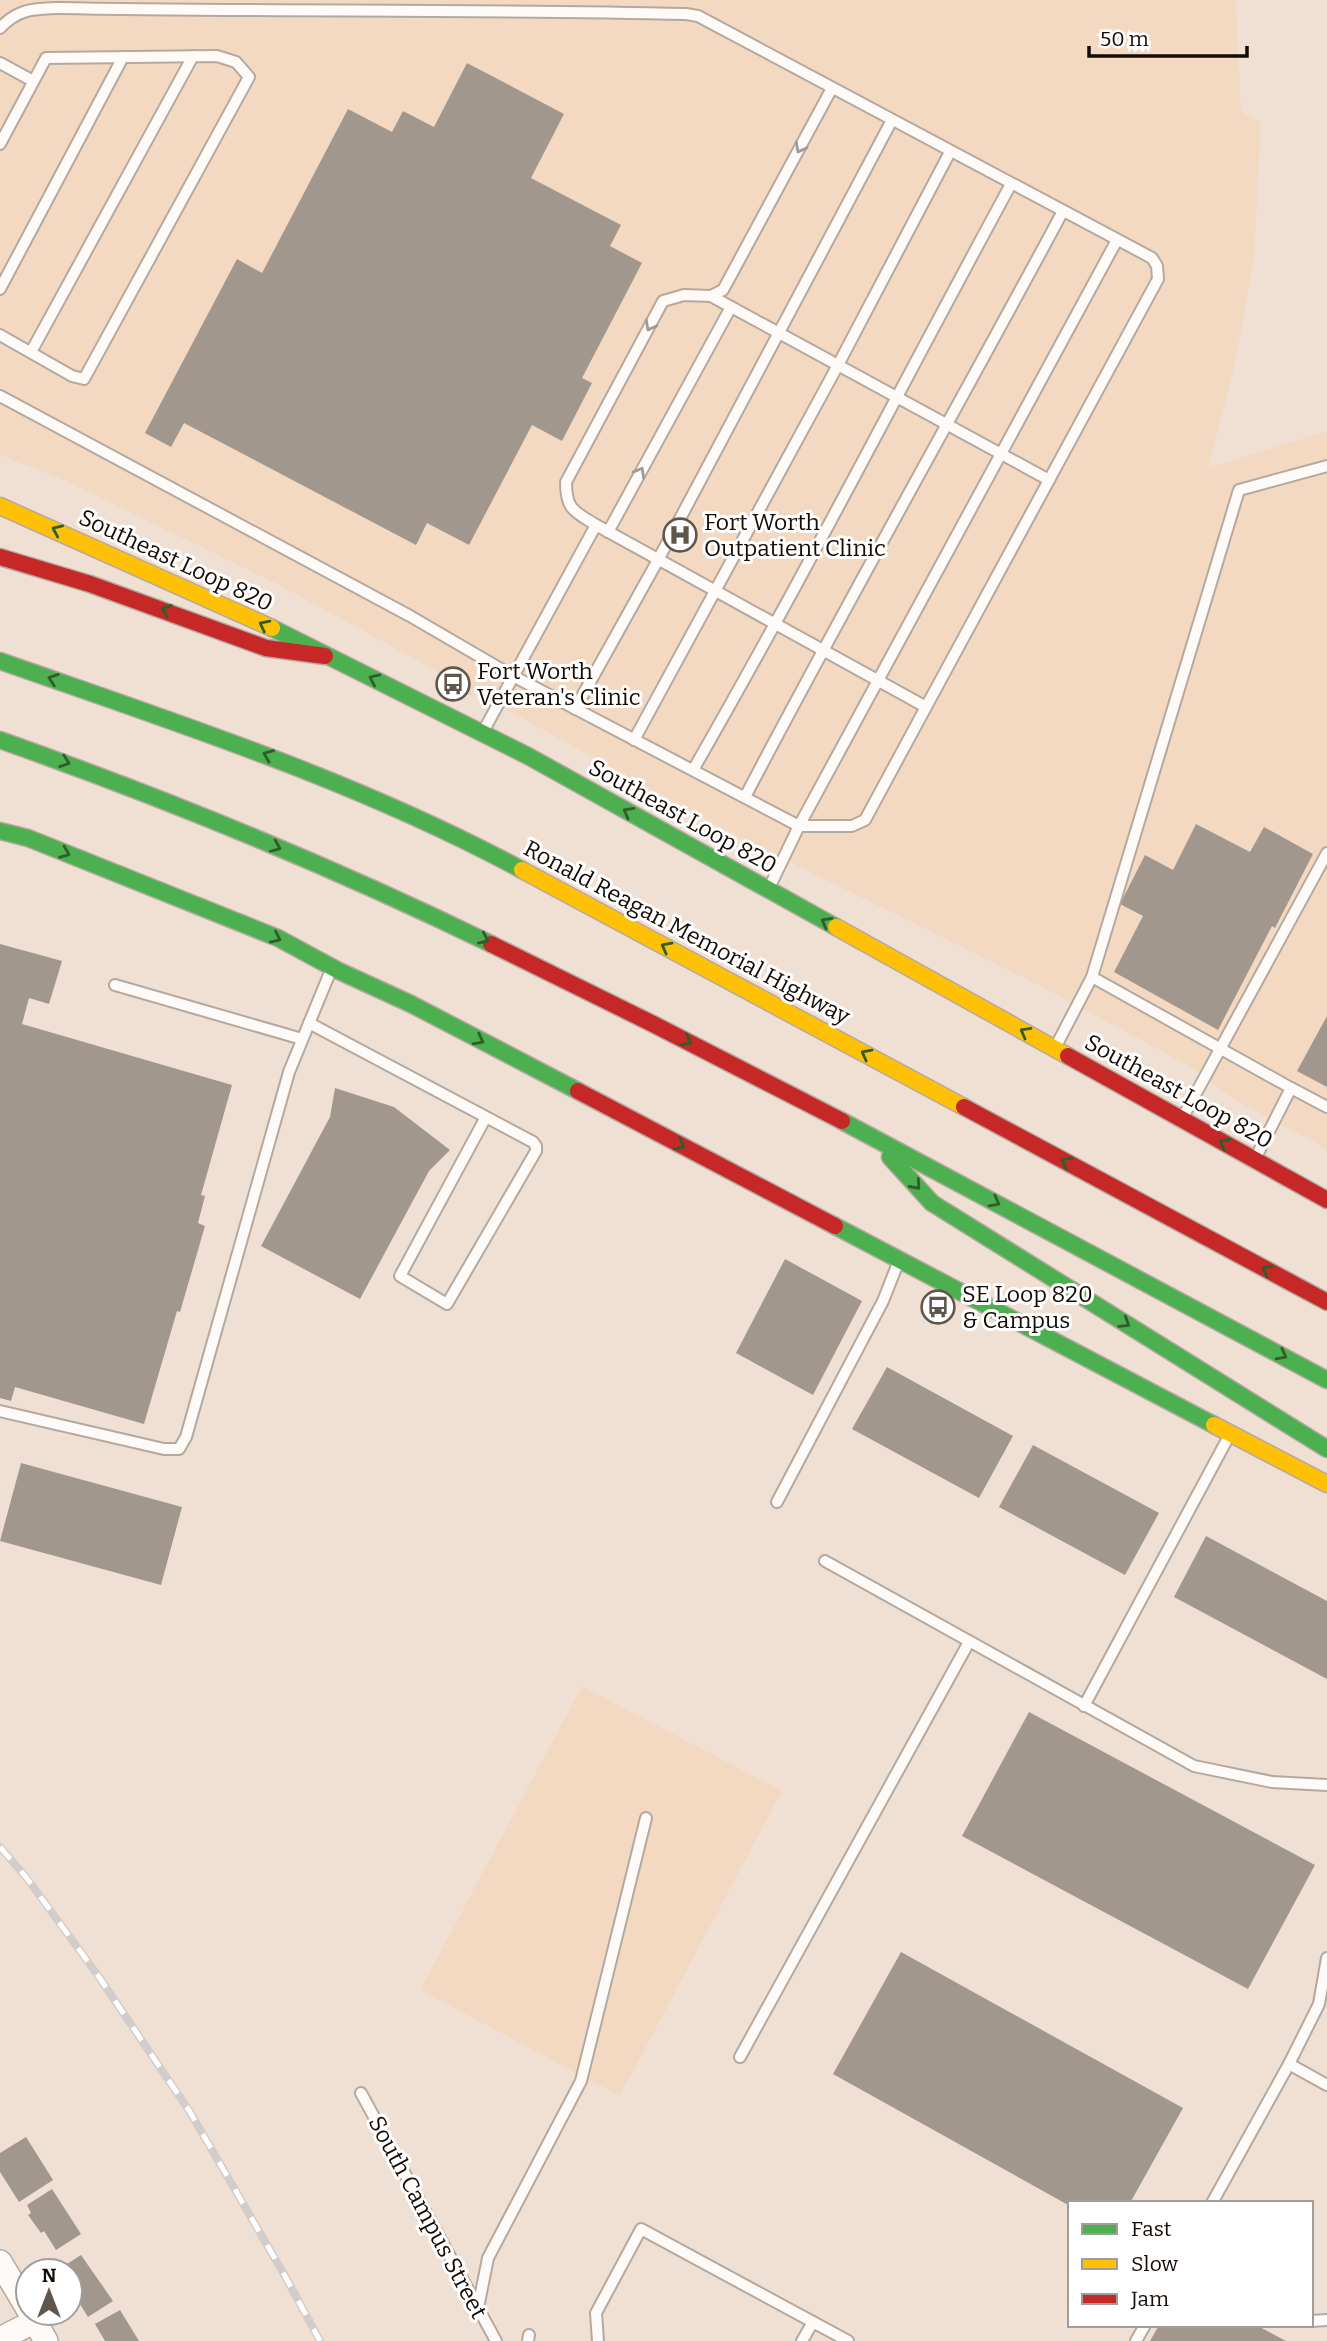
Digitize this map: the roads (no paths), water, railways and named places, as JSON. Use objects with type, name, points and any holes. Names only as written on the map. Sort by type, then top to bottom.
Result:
[{"type":"main road","name":"Southeast Loop 820","points":[[0,506],[239,612],[483,732],[1327,1199]]},
{"type":"main road","points":[[0,557],[90,584],[266,648],[324,656]]},
{"type":"main road","name":"Ronald Reagan Memorial Highway","points":[[0,661],[264,752],[471,842],[1327,1302]]},
{"type":"main road","points":[[0,740],[230,827],[494,943],[870,1135],[1327,1380]]},
{"type":"main road","points":[[0,831],[28,838],[278,938],[332,968],[411,1004],[1327,1484]]},
{"type":"main road","points":[[870,1135],[932,1203],[1327,1449]]},
{"type":"street","points":[[0,2262],[14,2286]]},
{"type":"street","points":[[0,2339],[23,2327]]},
{"type":"lane","points":[[0,28],[11,16],[31,9],[58,8],[221,11],[543,10],[686,14],[709,21],[1152,258],[1157,266],[1158,279],[865,820],[852,826],[799,826],[513,676],[410,616],[0,396]]},
{"type":"lane","points":[[31,352],[193,56]]},
{"type":"lane","points":[[0,144],[46,58],[218,56],[236,62],[249,77],[84,379],[72,376],[0,335]]},
{"type":"lane","points":[[0,289],[123,57]]},
{"type":"lane","points":[[0,63],[33,81]]},
{"type":"lane","points":[[711,296],[723,290],[832,88]]},
{"type":"lane","points":[[575,709],[659,560],[892,120]]},
{"type":"lane","points":[[634,740],[838,365],[950,152]]},
{"type":"lane","points":[[693,770],[777,625],[896,396],[1011,184]]},
{"type":"lane","points":[[746,797],[822,650],[948,425],[1063,211]]},
{"type":"lane","points":[[768,890],[877,680],[1117,240]]},
{"type":"lane","points":[[926,707],[570,509],[566,498],[566,482],[663,301],[684,295],[711,296],[1049,480]]},
{"type":"lane","points":[[608,532],[731,307]]},
{"type":"lane","points":[[1055,1049],[1092,977],[1239,491],[1327,466]]},
{"type":"lane","points":[[483,732],[596,525]]},
{"type":"lane","points":[[1182,1120],[1327,853]]},
{"type":"lane","points":[[0,1412],[164,1449],[179,1449],[186,1437],[289,1072],[332,968]]},
{"type":"lane","points":[[1092,977],[1327,1107]]},
{"type":"lane","points":[[116,985],[302,1039]]},
{"type":"lane","points":[[309,1023],[486,1117],[533,1142],[537,1146],[446,1304],[400,1276],[486,1117]]},
{"type":"lane","points":[[1255,1160],[1291,1088]]},
{"type":"lane","points":[[777,1502],[883,1301],[900,1260]]},
{"type":"lane","points":[[1084,1706],[1231,1433]]},
{"type":"lane","points":[[825,1561],[1194,1766],[1272,1782],[1327,1785]]},
{"type":"lane","points":[[740,2057],[969,1642]]},
{"type":"lane","points":[[478,2308],[488,2258],[582,2081],[646,1818]]},
{"type":"lane","points":[[1213,2201],[1319,2004],[1327,1958]]},
{"type":"lane","points":[[1289,2064],[1327,2085]]},
{"type":"lane","name":"South Campus Street","points":[[361,2093],[496,2341]]},
{"type":"lane","points":[[598,2341],[596,2313],[641,2229],[848,2341]]},
{"type":"lane","points":[[802,2341],[813,2322]]},
{"type":"railway","points":[[0,1847],[26,1877],[99,1977],[190,2112],[320,2341]]},
{"type":"place","name":"Fort Worth Outpatient Clinic","points":[[680,535]]},
{"type":"place","name":"Fort Worth Veteran's Clinic","points":[[453,684]]},
{"type":"place","name":"SE Loop 820 & Campus","points":[[938,1307]]}]
